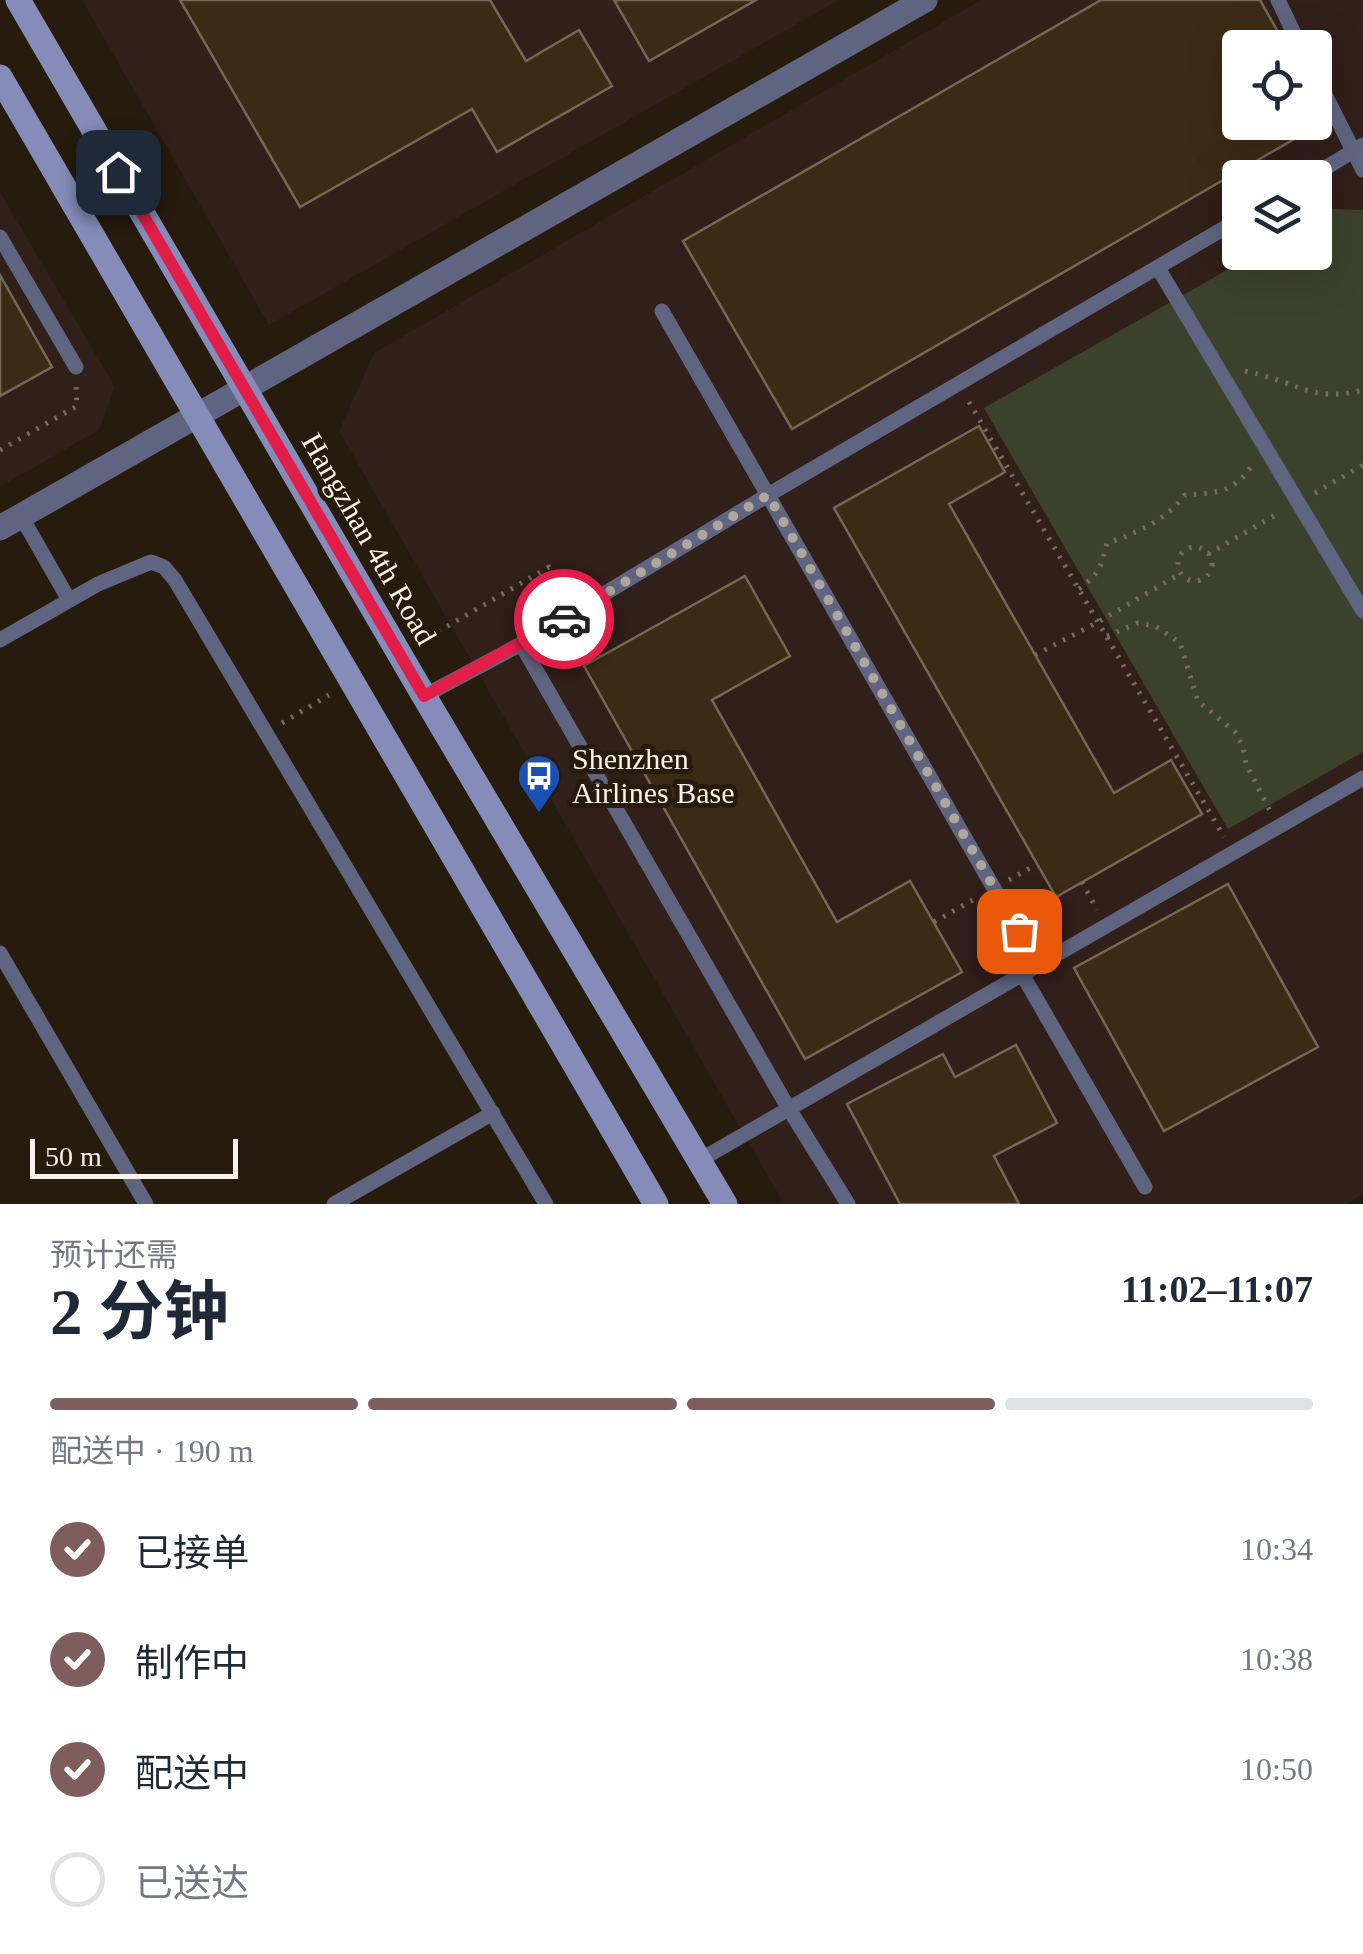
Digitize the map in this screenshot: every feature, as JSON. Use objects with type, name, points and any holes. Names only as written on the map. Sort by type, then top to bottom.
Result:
[{"type":"street","name":"Hangzhan 4th Road","points":[[18,0],[726,1204]]},
{"type":"street","points":[[10,522],[925,0]]},
{"type":"street","points":[[0,78],[656,1204]]},
{"type":"lane","points":[[1278,0],[1292,30]]},
{"type":"lane","points":[[1332,104],[1358,148],[1363,170]]},
{"type":"lane","points":[[1332,164],[1358,148]]},
{"type":"lane","points":[[424,696],[522,644],[1222,230]]},
{"type":"lane","points":[[0,236],[76,367]]},
{"type":"lane","points":[[1158,268],[1363,612]]},
{"type":"lane","points":[[662,312],[1038,964]]},
{"type":"lane","points":[[10,522],[69,600]]},
{"type":"lane","points":[[0,640],[98,584],[151,562],[164,567],[546,1204]]},
{"type":"lane","points":[[522,644],[848,1204]]},
{"type":"lane","points":[[700,1160],[1363,778]]},
{"type":"lane","points":[[0,953],[146,1204]]},
{"type":"lane","points":[[1022,974],[1145,1187]]},
{"type":"lane","points":[[334,1204],[493,1113]]},
{"type":"path","points":[[0,450],[77,406],[76,367]]},
{"type":"path","points":[[1224,378],[1249,371],[1322,394],[1363,390]]},
{"type":"path","points":[[959,384],[1233,853]]},
{"type":"path","points":[[1079,589],[1102,566],[1107,542],[1162,518],[1185,494],[1227,490],[1242,480],[1266,448]]},
{"type":"path","points":[[1187,549],[1204,550],[1211,559],[1211,570],[1204,579],[1188,580],[1180,574],[1179,557],[1187,549]]},
{"type":"path","points":[[418,643],[549,567],[566,597]]},
{"type":"path","points":[[1035,655],[1180,574]]},
{"type":"path","points":[[1106,636],[1138,623],[1155,626],[1180,643],[1198,701],[1235,732],[1246,764],[1278,826]]},
{"type":"path","points":[[582,627],[599,657]]},
{"type":"path","points":[[271,729],[336,691]]},
{"type":"shaded area","points":[[82,0],[839,0],[269,325]]},
{"type":"shaded area","points":[[981,0],[1363,0],[1363,1194],[1346,1204],[784,1204],[339,431],[374,353]]},
{"type":"shaded area","points":[[0,192],[115,387],[99,430],[0,487]]},
{"type":"green space","points":[[1332,210],[1363,210],[1363,752],[1228,829],[984,408],[1227,270],[1332,270]]},
{"type":"building","points":[[180,0],[490,0],[526,61],[579,30],[612,86],[497,152],[472,109],[300,207]]},
{"type":"building","points":[[614,0],[756,0],[649,61]]},
{"type":"building","points":[[1101,0],[1260,0],[1277,30],[1222,30],[1222,140],[1293,140],[1258,160],[1222,160],[1222,181],[792,429],[683,241]]},
{"type":"building","points":[[0,275],[52,367],[0,396]]},
{"type":"building","points":[[979,426],[1005,472],[949,504],[1114,793],[1171,760],[1202,814],[1056,897],[834,508]]},
{"type":"building","points":[[745,576],[790,656],[712,700],[837,922],[910,881],[962,972],[805,1059],[584,666]]},
{"type":"building","points":[[1228,884],[1318,1047],[1164,1131],[1074,968]]},
{"type":"building","points":[[1016,1045],[1057,1123],[994,1156],[1019,1204],[900,1204],[847,1104],[943,1054],[955,1077]]},
{"type":"way so far","points":[[564,619],[768,495],[1019,931]]},
{"type":"place","name":"Shenzhen Airlines Base","points":[[539,814]]},
{"type":"route","points":[[118,172],[424,696],[564,619]]}]
